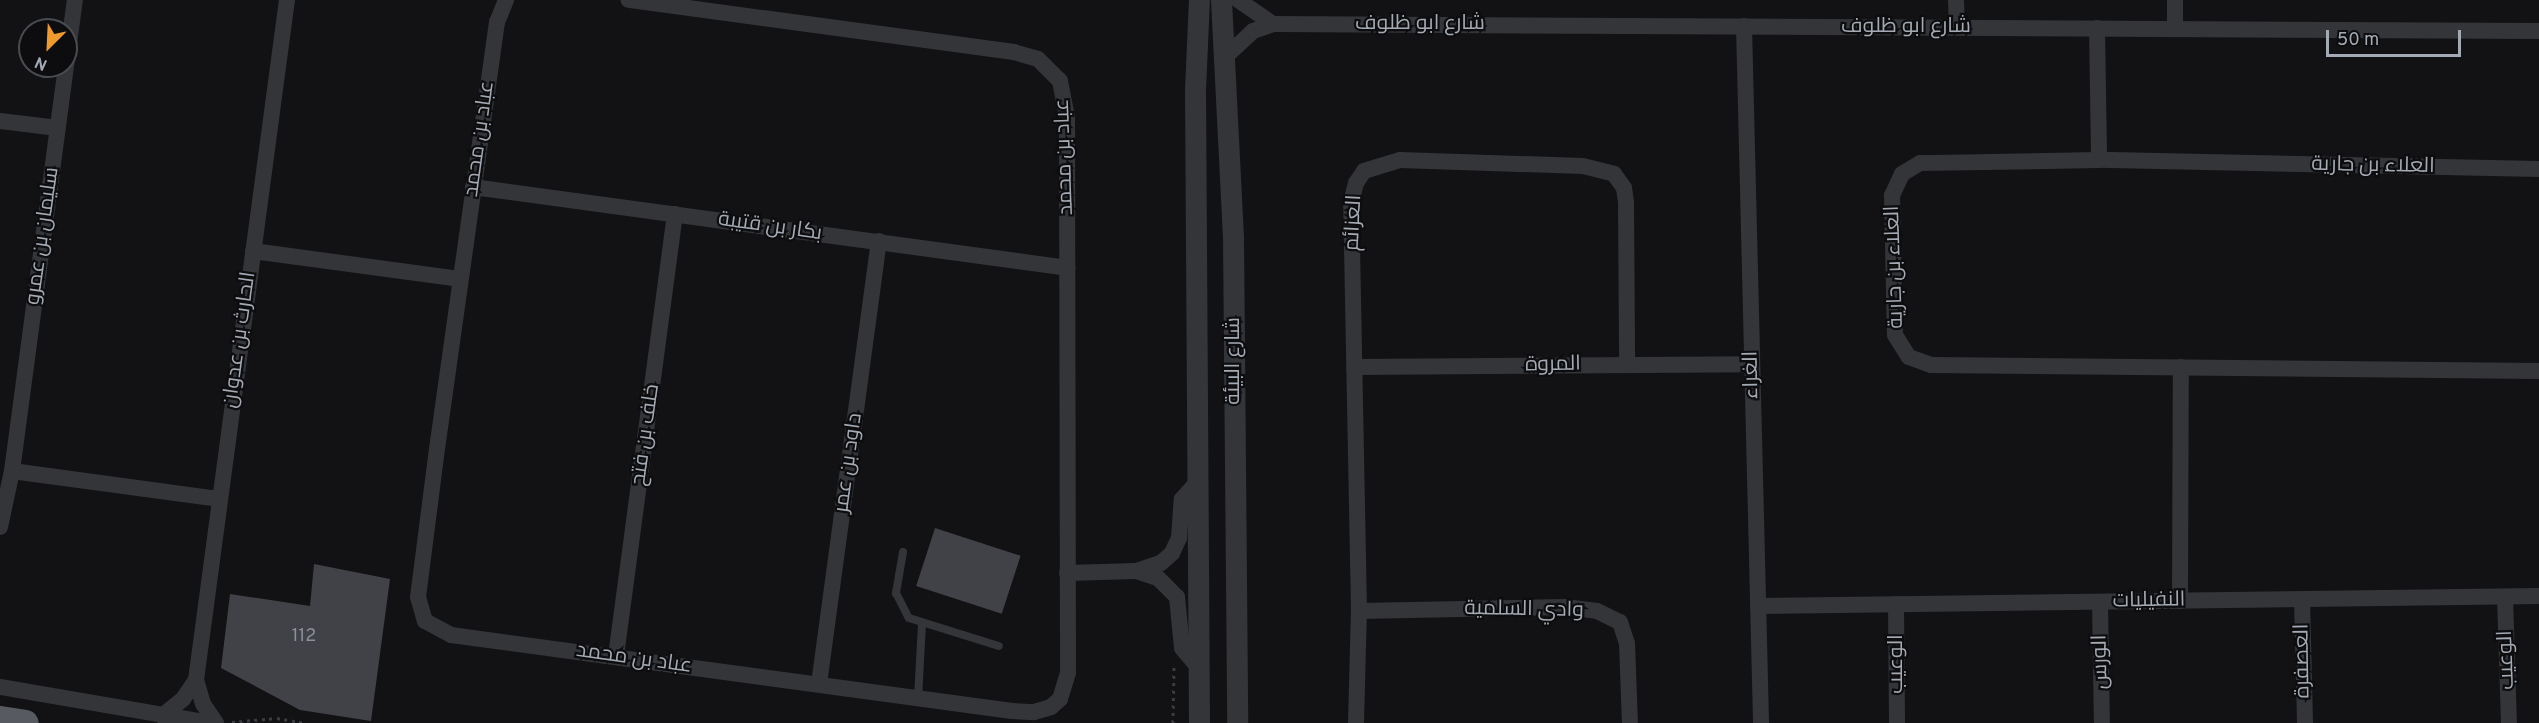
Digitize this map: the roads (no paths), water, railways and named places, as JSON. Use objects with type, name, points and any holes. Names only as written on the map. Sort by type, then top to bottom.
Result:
[{"type":"highway","points":[[0,719],[25,723]]},
{"type":"street","name":"سليمان بن عمرو","points":[[0,527],[12,471],[75,0]]},
{"type":"street","name":"الحارث بن عدوان","points":[[216,723],[203,704],[196,680],[218,499],[287,0]]},
{"type":"street","name":"عباد بن محمد","points":[[507,0],[497,22],[459,279],[418,597],[420,611],[436,629],[451,635],[1012,711],[1034,712],[1051,707],[1060,699],[1068,673],[1068,117],[1060,81],[1038,58],[1014,52],[663,2],[628,0]]},
{"type":"street","name":"شارع البيئة","points":[[1199,0],[1195,90],[1200,479],[1199,723]]},
{"type":"street","name":"شارع البيئة","points":[[1221,0],[1233,236],[1237,723]]},
{"type":"street","points":[[1238,0],[1273,24]]},
{"type":"street","points":[[1956,0],[1957,27]]},
{"type":"street","points":[[2175,0],[2175,29]]},
{"type":"street","name":"شارع ابو ظلوف","points":[[1223,59],[1253,31],[1273,24],[2539,31]]},
{"type":"street","name":"الغراء","points":[[1744,26],[1761,723]]},
{"type":"street","points":[[2097,28],[2099,160]]},
{"type":"street","points":[[0,121],[58,128]]},
{"type":"street","name":"العزائم","points":[[1356,723],[1359,611],[1351,203],[1356,183],[1364,171],[1401,160],[1582,166],[1614,174],[1624,188],[1626,203],[1628,364]]},
{"type":"street","name":"العلاء بن جارية","points":[[2539,169],[2099,160],[1920,163],[1902,174],[1892,195],[1895,335],[1909,357],[1931,364],[2539,371]]},
{"type":"street","name":"بكار بن قتيبة","points":[[473,187],[1068,267]]},
{"type":"street","name":"خلف بن فتح","points":[[616,657],[675,214]]},
{"type":"street","name":"داود بن عمر","points":[[819,684],[879,242]]},
{"type":"street","points":[[253,251],[459,279]]},
{"type":"street","name":"المروة","points":[[1354,367],[1752,364]]},
{"type":"street","points":[[2180,601],[2181,367]]},
{"type":"street","points":[[12,471],[218,499]]},
{"type":"street","points":[[1067,573],[1136,571],[1161,563],[1172,553],[1179,538],[1182,499],[1200,479]]},
{"type":"street","points":[[1136,571],[1158,578],[1177,597],[1182,648],[1199,668]]},
{"type":"street","name":"النفيليات","points":[[1758,606],[2539,596]]},
{"type":"street","name":"الوعيب","points":[[2505,597],[2509,723]]},
{"type":"street","name":"العصفرة","points":[[2302,599],[2305,723]]},
{"type":"street","name":"الورس","points":[[2100,602],[2102,723]]},
{"type":"street","name":"الوعيب","points":[[1896,604],[1897,723]]},
{"type":"street","name":"وادي السلمية","points":[[1359,611],[1565,607],[1597,611],[1620,622],[1627,643],[1630,723]]},
{"type":"street","points":[[162,716],[183,699],[196,680]]},
{"type":"street","points":[[0,687],[211,723]]},
{"type":"lane","points":[[903,552],[897,600],[909,618],[922,625],[999,646]]},
{"type":"lane","points":[[918,698],[922,625]]}]
